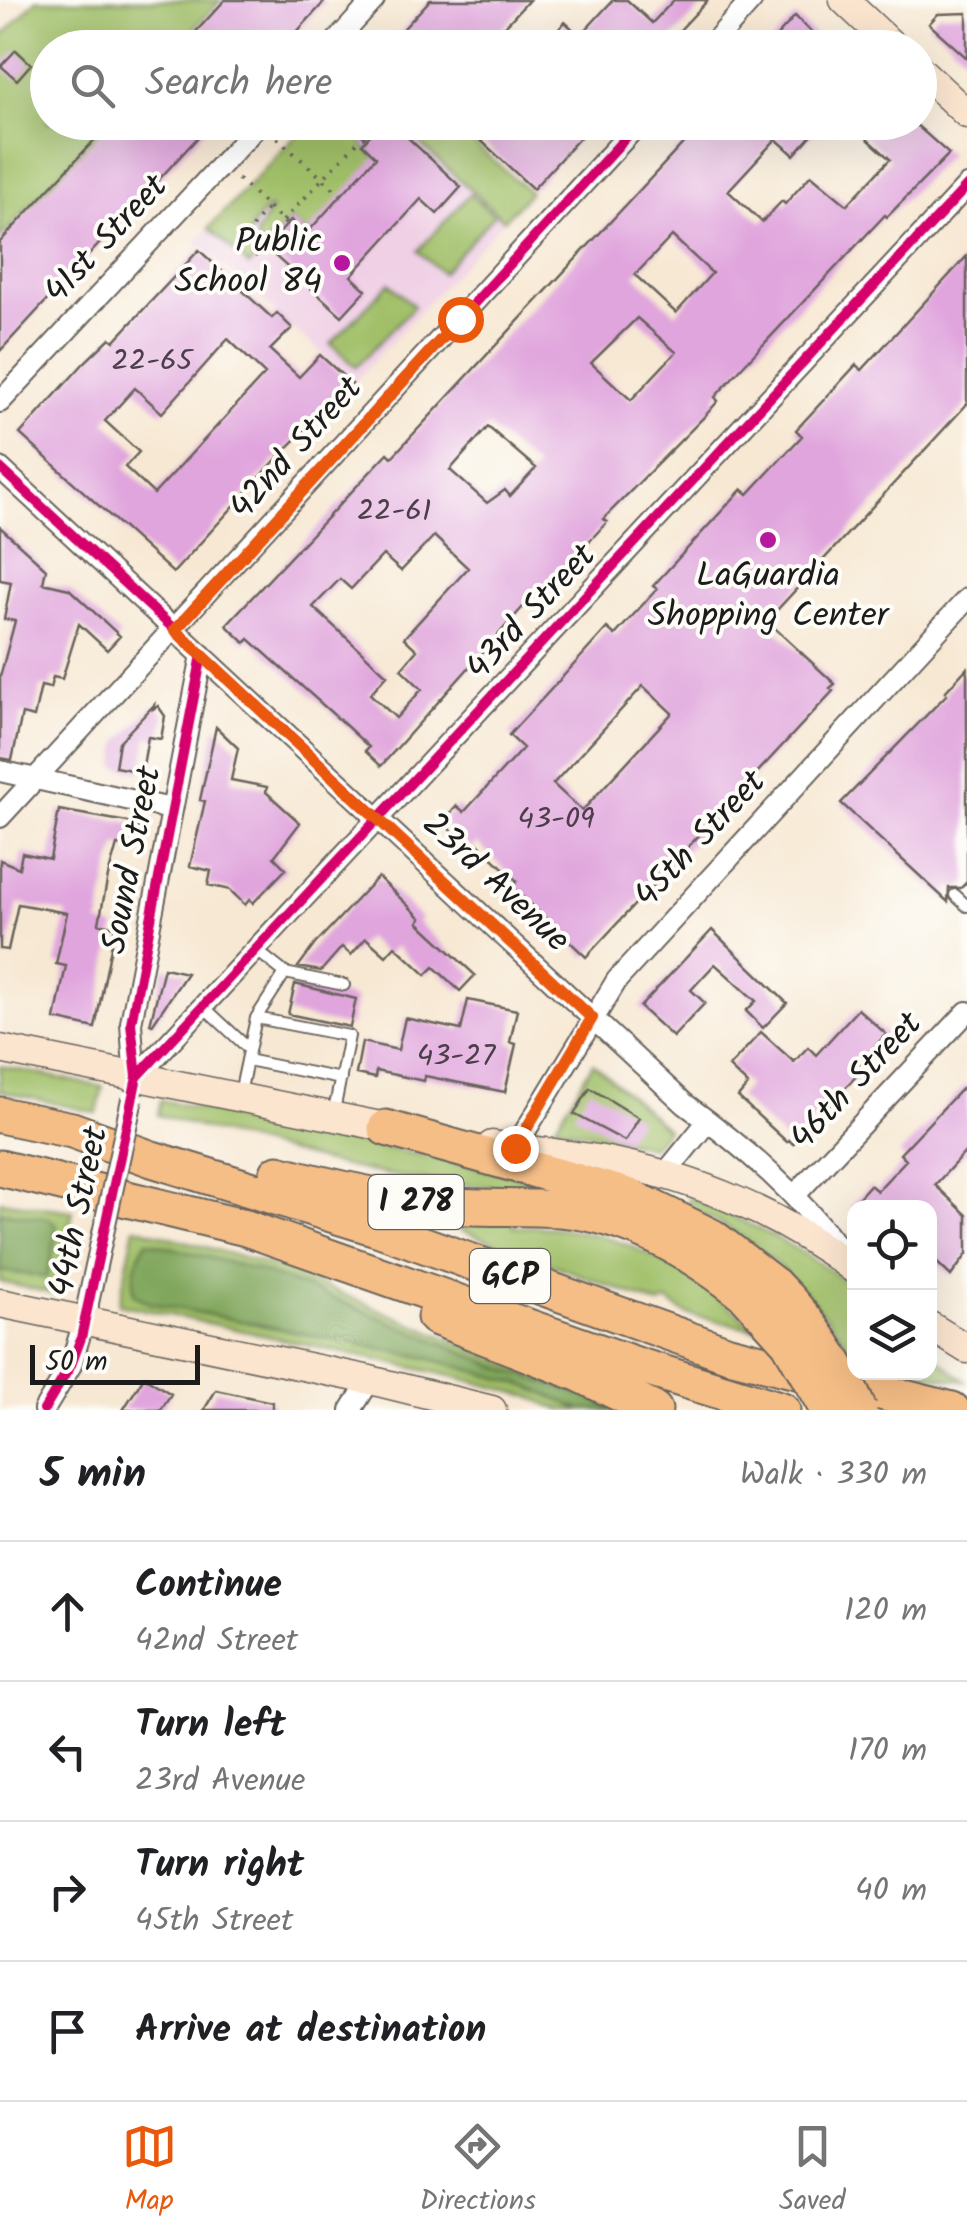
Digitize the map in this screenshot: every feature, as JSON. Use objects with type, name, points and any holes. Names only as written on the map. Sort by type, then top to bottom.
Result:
[{"type":"highway","name":"GCP","points":[[0,1115],[72,1130],[152,1159],[419,1242],[690,1342],[952,1410]]},
{"type":"highway","points":[[386,1128],[595,1186],[642,1202],[712,1237],[760,1291],[818,1335],[834,1358],[859,1410]]},
{"type":"highway","name":"I 278","points":[[72,1130],[157,1142],[308,1181],[406,1201],[562,1209],[619,1220],[760,1291],[828,1410]]},
{"type":"highway","points":[[0,1168],[121,1200],[240,1249],[383,1297],[578,1372],[654,1410]]},
{"type":"highway","name":"GCP","points":[[121,1200],[262,1233],[652,1370],[782,1410]]},
{"type":"main road","points":[[844,0],[876,30]]},
{"type":"main road","points":[[937,86],[967,114]]},
{"type":"main road","points":[[0,1049],[134,1088],[239,1098],[386,1128],[596,1159],[664,1175],[760,1212],[847,1264]]},
{"type":"main road","points":[[0,1303],[87,1312],[492,1410]]},
{"type":"main road","points":[[937,1330],[967,1348]]},
{"type":"main road","points":[[370,1380],[424,1410]]},
{"type":"street","points":[[346,30],[374,0]]},
{"type":"street","points":[[725,30],[752,0]]},
{"type":"street","name":"41st Street","points":[[0,402],[243,140]]},
{"type":"street","name":"42nd Street","points":[[0,817],[624,140]]},
{"type":"street","name":"43rd Street","points":[[134,1088],[256,950],[967,186]]},
{"type":"street","name":"23rd Avenue","points":[[0,468],[685,1104],[733,1140],[794,1196],[813,1214],[847,1260]]},
{"type":"street","name":"45th Street","points":[[515,1148],[617,980],[967,600]]},
{"type":"street","name":"Sound Street","points":[[134,1088],[130,1023],[202,654]]},
{"type":"street","points":[[0,771],[171,809]]},
{"type":"street","name":"46th Street","points":[[794,1196],[967,1012]]},
{"type":"street","name":"44th Street","points":[[44,1410],[71,1365],[87,1312],[134,1088]]},
{"type":"street","points":[[664,1175],[708,1121]]},
{"type":"street","points":[[351,1410],[370,1380]]},
{"type":"lane","points":[[955,895],[967,906]]},
{"type":"lane","points":[[256,950],[284,973],[344,985]]},
{"type":"lane","points":[[239,1098],[256,1018],[284,973]]},
{"type":"lane","points":[[204,1008],[248,1054],[340,1079]]},
{"type":"lane","points":[[256,1018],[285,1027],[349,1036],[332,1117]]},
{"type":"path","points":[[279,140],[340,196]]},
{"type":"path","points":[[238,180],[285,223],[322,179],[363,140]]},
{"type":"path","points":[[258,256],[249,236],[269,207]]},
{"type":"shaded area","name":"Public School 84","points":[[292,140],[470,140],[530,192],[354,382],[196,242]]},
{"type":"green space","points":[[36,0],[221,0],[193,30],[30,30],[30,140],[91,140],[0,238],[0,39]]},
{"type":"green space","points":[[292,140],[366,140],[362,144],[377,159],[307,235],[291,220],[260,253],[256,234],[271,210],[268,208],[249,236],[257,257],[249,266],[209,228]]},
{"type":"green space","points":[[416,140],[470,140],[530,192],[504,220]]},
{"type":"green space","points":[[470,194],[494,215],[442,273],[418,251]]},
{"type":"green space","points":[[389,283],[414,306],[356,367],[331,344]]},
{"type":"green space","points":[[593,1063],[667,1129],[652,1147],[555,1126]]},
{"type":"green space","points":[[0,1066],[103,1087],[97,1113],[0,1091]]},
{"type":"green space","points":[[161,1100],[576,1188],[488,1187],[353,1168],[158,1115]]},
{"type":"green space","points":[[689,1198],[733,1217],[815,1260],[847,1283],[847,1344],[800,1287],[759,1250],[712,1219],[685,1207]]},
{"type":"green space","points":[[0,1201],[73,1211],[55,1294],[0,1282]]},
{"type":"green space","points":[[0,1212],[49,1218],[56,1225],[47,1277],[0,1271]]},
{"type":"green space","points":[[429,1218],[513,1221],[514,1227],[548,1227],[614,1240],[645,1252],[703,1285],[755,1329],[686,1314],[667,1301],[660,1305]]},
{"type":"green space","points":[[135,1227],[283,1269],[627,1410],[560,1410],[528,1396],[456,1377],[119,1304]]},
{"type":"green space","points":[[147,1241],[306,1287],[615,1410],[582,1410],[526,1386],[428,1358],[149,1303],[134,1294],[133,1287],[135,1266]]},
{"type":"green space","points":[[937,1358],[965,1381],[937,1377]]},
{"type":"building","points":[[225,0],[326,0],[298,30],[198,30]]},
{"type":"building","points":[[430,0],[529,0],[502,30],[402,30]]},
{"type":"building","points":[[613,0],[627,0],[652,23],[674,0],[708,0],[680,30],[586,30]]},
{"type":"building","points":[[967,13],[967,58],[929,24],[938,14]]},
{"type":"building","points":[[795,16],[809,30],[782,30]]},
{"type":"building","points":[[565,22],[574,30],[558,30]]},
{"type":"building","points":[[16,50],[30,63],[17,80],[1,66]]},
{"type":"building","points":[[94,140],[195,140],[0,351],[0,242]]},
{"type":"building","points":[[366,140],[410,140],[461,187],[437,214],[421,199],[351,276],[366,290],[342,316],[266,248],[291,220],[306,234],[376,157],[362,144]]},
{"type":"building","points":[[480,140],[578,140],[533,189]]},
{"type":"building","points":[[686,140],[775,140],[728,191],[762,222],[811,175],[847,205],[890,159],[869,140],[933,140],[949,154],[885,215],[744,365],[715,397],[718,401],[705,416],[603,519],[607,522],[522,608],[381,766],[365,751],[369,747],[343,723],[249,639],[245,643],[226,625],[388,453],[392,457]],"holes":[[[672,236],[712,273],[676,313],[635,275]],[[637,318],[676,352],[631,400],[591,363]],[[488,427],[536,468],[510,496],[505,490],[487,503],[450,470]],[[434,536],[468,568],[404,638],[417,650],[401,669],[422,689],[396,718],[370,694],[387,675],[313,607],[340,579],[351,589],[383,555],[401,571]]]},
{"type":"building","points":[[777,140],[807,140],[794,155]]},
{"type":"building","points":[[199,250],[272,318],[277,313],[292,328],[270,350],[299,377],[320,355],[352,384],[282,453],[173,573],[20,434],[84,363],[110,338],[114,341]],"holes":[[[228,339],[265,374],[154,494],[125,467],[139,452],[105,421],[135,388],[162,413]]]},
{"type":"building","points":[[967,256],[967,404],[767,621],[835,684],[830,688],[833,691],[586,957],[512,887],[517,881],[477,843],[471,849],[442,822],[457,806],[464,812],[523,748],[509,735],[607,628],[615,635],[657,589],[653,586],[742,489],[748,494],[802,436],[796,430],[856,365],[862,370]],"holes":[[[643,686],[672,713],[582,811],[553,784]]]},
{"type":"building","points":[[0,527],[46,569],[43,583],[69,589],[120,636],[107,650],[79,624],[62,679],[53,677],[50,688],[41,686],[34,717],[22,714],[12,760],[0,758],[0,677],[15,621],[4,619],[11,582],[0,580]]},
{"type":"building","points":[[967,668],[967,882],[961,888],[949,888],[948,902],[841,803],[947,694]]},
{"type":"building","points":[[154,705],[153,709],[158,706],[165,716],[161,739],[148,737],[142,772],[115,767],[119,742]]},
{"type":"building","points":[[216,727],[238,748],[231,780],[267,787],[266,792],[300,823],[274,857],[286,869],[253,903],[250,899],[245,905],[230,890],[208,885],[211,871],[190,866]]},
{"type":"building","points":[[59,810],[139,824],[135,848],[117,845],[108,876],[99,923],[115,927],[95,1028],[55,1019],[66,966],[56,964],[67,913],[18,904],[8,950],[0,949],[0,860],[19,868],[22,853],[50,859]]},
{"type":"building","points":[[378,877],[421,918],[418,922],[475,975],[460,991],[434,967],[426,975],[395,946],[386,956],[366,938],[351,955],[342,947],[321,971],[298,967]]},
{"type":"building","points":[[712,930],[787,1003],[763,1028],[746,1011],[756,1001],[715,964],[691,990],[705,1003],[673,1037],[640,1007]]},
{"type":"building","points":[[164,968],[187,973],[152,1025],[150,1024]]},
{"type":"building","points":[[295,984],[356,999],[350,1027],[288,1014]]},
{"type":"building","points":[[468,1000],[517,1010],[510,1042],[516,1044],[505,1092],[425,1076],[424,1081],[376,1071],[375,1078],[356,1074],[362,1042],[398,1050],[405,1018],[461,1030]]},
{"type":"building","points":[[858,1009],[886,1034],[857,1066],[861,1071],[793,1144],[787,1142],[738,1097],[748,1085],[729,1067],[761,1032],[794,1062],[808,1047],[816,1055]]},
{"type":"building","points":[[967,1083],[967,1150],[935,1185],[967,1215],[967,1254],[951,1276],[937,1263],[937,1200],[856,1200],[870,1185],[877,1191],[906,1160],[900,1154]]},
{"type":"building","points":[[590,1088],[639,1118],[625,1141],[574,1114]]},
{"type":"building","points":[[144,1377],[171,1394],[161,1410],[123,1410]]},
{"type":"building","points":[[216,1390],[272,1402],[272,1410],[204,1410]]},
{"type":"cycle path","points":[[175,630],[624,140]]},
{"type":"cycle path","points":[[137,1077],[967,186]]},
{"type":"cycle path","points":[[0,468],[378,818]]},
{"type":"cycle path","points":[[44,1410],[71,1365],[81,1338],[137,1077],[131,1023],[202,655]]},
{"type":"place","name":"Public School 84","points":[[342,263]]},
{"type":"place","name":"LaGuardia Shopping Center","points":[[768,540]]},
{"type":"route","points":[[460,319],[175,630],[592,1018],[515,1148]]}]
